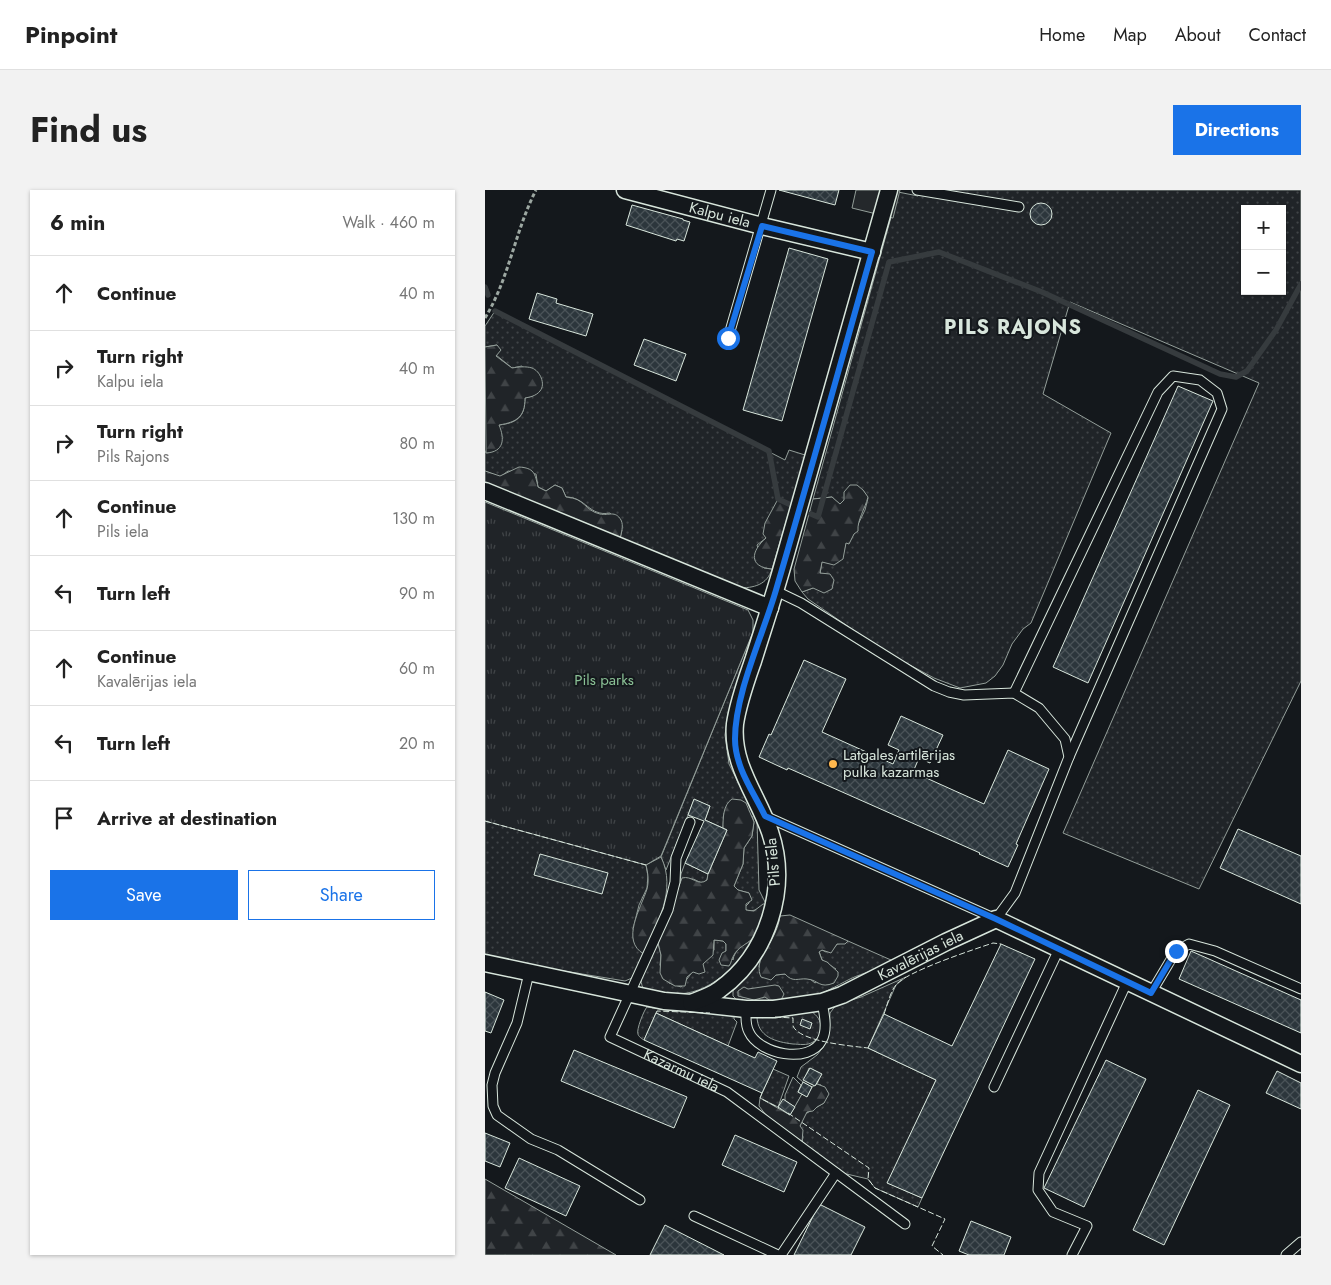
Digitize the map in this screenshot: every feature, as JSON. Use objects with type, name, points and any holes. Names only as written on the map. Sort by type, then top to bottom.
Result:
[{"type":"street","name":"Kalpu iela","points":[[625,190],[762,226],[872,252]]},
{"type":"street","points":[[872,252],[889,190]]},
{"type":"street","name":"Pils iela","points":[[691,1002],[707,997],[720,989],[749,959],[766,930],[773,908],[776,874],[775,855],[765,816],[738,759],[735,733],[739,706],[775,591],[872,252]]},
{"type":"street","points":[[485,491],[770,608]]},
{"type":"street","points":[[996,919],[1301,1064]]},
{"type":"street","name":"Kavalērijas iela","points":[[691,1002],[716,1007],[774,1009],[823,1002],[842,995],[946,942],[996,919]]},
{"type":"street","points":[[485,963],[629,995],[663,1001],[691,1002]]},
{"type":"lane","points":[[728,338],[771,190]]},
{"type":"lane","points":[[917,190],[1019,207]]},
{"type":"lane","points":[[765,816],[996,919],[1015,893],[1069,757],[1222,409],[1217,393],[1200,380],[1173,376],[1158,392],[1014,693]]},
{"type":"lane","points":[[775,591],[801,603],[934,686],[964,695],[1014,693],[1039,708],[1065,739],[1069,757]]},
{"type":"lane","points":[[629,995],[668,910],[675,882],[676,858],[690,822]]},
{"type":"lane","points":[[1151,993],[1176,951],[1189,944],[1215,951],[1301,989]]},
{"type":"lane","points":[[995,1087],[1059,949]]},
{"type":"lane","points":[[529,973],[517,1023],[495,1073],[492,1085],[493,1106],[497,1115],[531,1139],[559,1150],[640,1200]]},
{"type":"lane","points":[[1072,1255],[1087,1226],[1053,1212],[1038,1190],[1039,1172],[1127,982]]},
{"type":"lane","name":"Kazarmu iela","points":[[629,995],[610,1037],[727,1092],[905,1224]]},
{"type":"lane","points":[[746,1009],[746,1025],[749,1034],[757,1042],[766,1047],[797,1055],[807,1053],[822,1040],[825,1027],[823,1002]]},
{"type":"lane","points":[[694,1216],[779,1255],[836,1174]]},
{"type":"lane","points":[[1286,1255],[1301,1242]]},
{"type":"path","points":[[485,318],[497,296],[526,209],[536,190]]},
{"type":"green space","points":[[919,190],[1301,190],[1301,681],[1199,889],[1063,833],[1259,383],[1070,302],[1043,394],[1111,433],[1031,623],[1023,629],[1012,644],[1003,665],[995,676],[986,683],[960,688],[934,678],[884,651],[808,599],[802,592],[813,588],[820,574],[822,561],[843,554],[846,542],[849,543],[865,510],[868,498],[863,490],[844,500],[840,505],[832,497],[813,499],[898,192],[918,196]]},
{"type":"green space","points":[[495,311],[785,460],[789,450],[805,455],[791,505],[779,499],[766,538],[757,545],[764,568],[772,569],[767,579],[754,586],[738,588],[620,539],[622,530],[610,513],[597,512],[578,500],[566,497],[562,488],[555,485],[546,491],[538,487],[536,474],[508,471],[500,477],[485,471],[485,453],[499,425],[511,423],[519,418],[525,405],[525,398],[533,396],[522,366],[512,368],[496,355],[497,345],[485,347],[485,326]]},
{"type":"green space","points":[[497,345],[501,350],[496,356],[512,368],[527,367],[535,370],[541,378],[542,388],[537,394],[525,398],[522,414],[519,418],[499,425],[502,435],[500,447],[486,453],[485,347]]},
{"type":"green space","points":[[519,467],[531,470],[535,475],[538,487],[546,491],[555,485],[562,488],[566,497],[581,502],[595,512],[612,514],[619,517],[622,525],[620,539],[485,484],[485,471],[500,476]]},
{"type":"green space","points":[[850,485],[857,485],[868,497],[858,531],[854,534],[849,544],[846,543],[843,559],[834,565],[822,562],[820,573],[830,574],[834,580],[832,589],[824,593],[813,588],[802,592],[795,581],[794,569],[813,499],[832,497],[840,504],[844,500],[844,492]]},
{"type":"green space","points":[[778,499],[791,505],[772,569],[764,568],[756,562],[754,558],[755,553],[766,538],[763,534],[765,523]]},
{"type":"green space","name":"Pils parks","points":[[485,502],[748,610],[753,620],[753,632],[661,856],[646,865],[485,821]]},
{"type":"green space","points":[[753,632],[728,714],[725,735],[729,764],[757,820],[759,890],[766,904],[749,911],[745,907],[749,903],[749,893],[738,890],[734,886],[743,864],[744,848],[752,836],[754,822],[748,812],[724,813],[723,828],[705,820],[710,806],[694,800],[666,870],[661,857]]},
{"type":"green space","points":[[732,799],[741,800],[746,803],[754,822],[752,836],[744,848],[743,864],[734,886],[738,890],[749,893],[752,900],[746,904],[746,910],[754,911],[763,904],[766,904],[763,918],[755,936],[735,953],[729,966],[721,965],[719,960],[722,953],[726,951],[726,944],[723,941],[714,940],[713,955],[703,964],[705,972],[699,974],[693,972],[687,977],[685,986],[675,986],[663,979],[660,973],[661,955],[658,943],[682,878],[689,878],[698,882],[707,880],[727,830],[723,828],[723,816],[725,808]]},
{"type":"green space","points":[[485,820],[646,865],[648,876],[647,888],[639,905],[633,929],[644,954],[632,978],[625,981],[521,964],[485,954]]},
{"type":"green space","points":[[661,857],[667,882],[666,894],[659,918],[644,954],[633,941],[634,924],[648,886],[646,865]]},
{"type":"green space","points":[[685,863],[708,874],[707,880],[702,882],[693,879],[680,881]]},
{"type":"green space","points":[[790,915],[848,941],[845,944],[837,944],[831,953],[822,950],[819,952],[822,960],[838,972],[834,983],[822,985],[811,980],[793,979],[785,974],[776,975],[771,980],[761,977],[759,971],[760,961],[775,933],[780,916]]},
{"type":"green space","points":[[753,939],[739,960],[730,969],[721,977],[699,990],[674,994],[643,988],[641,977],[643,971],[658,943],[661,955],[660,965],[669,983],[681,987],[693,971],[696,973],[714,950],[714,940],[724,941],[726,951],[733,960],[738,950]]},
{"type":"green space","points":[[848,941],[891,960],[876,969],[824,992],[800,1000],[739,1002],[733,996],[733,990],[745,979],[760,960],[759,967],[776,975],[785,974],[810,979],[815,983],[836,969],[822,960],[819,951],[826,952],[837,944]]},
{"type":"green space","points":[[906,977],[896,985],[868,1048],[936,1080],[888,1183],[922,1198],[918,1207],[875,1188],[868,1179],[838,1172],[802,1142],[803,1137],[800,1126],[805,1114],[824,1103],[825,1099],[821,1085],[817,1084],[821,1074],[809,1068],[804,1080],[815,1086],[812,1087],[797,1077],[801,1067],[817,1055],[824,1046],[829,1033],[830,1013],[836,1005],[861,997]]},
{"type":"green space","points":[[779,986],[784,994],[781,1000],[769,1000],[765,997],[754,1000],[738,996],[738,991],[744,987],[748,989]]},
{"type":"green space","points":[[647,1007],[734,1015],[734,1019],[737,1022],[728,1046],[656,1013],[644,1040],[639,1036],[638,1032]]},
{"type":"green space","points":[[809,1011],[817,1016],[821,1030],[817,1039],[808,1044],[793,1044],[774,1040],[764,1034],[758,1023],[757,1016]]},
{"type":"green space","points":[[773,1069],[789,1076],[778,1107],[760,1098]]},
{"type":"green space","points":[[793,1077],[801,1085],[798,1092],[802,1094],[795,1107],[785,1101],[785,1095]]},
{"type":"green space","points":[[817,1084],[825,1087],[829,1094],[824,1103],[813,1111],[807,1112],[800,1126],[803,1130],[802,1142],[766,1115],[759,1106],[760,1098],[790,1115],[802,1094],[807,1096],[812,1087]]},
{"type":"green space","points":[[485,1179],[616,1255],[485,1255]]},
{"type":"shaded area","points":[[856,190],[900,190],[893,218],[852,208]]},
{"type":"building","points":[[779,190],[839,190],[835,205]]},
{"type":"building","points":[[1037,203],[1045,203],[1052,210],[1052,218],[1045,225],[1037,225],[1030,218],[1030,210]]},
{"type":"building","points":[[632,205],[690,222],[684,241],[677,239],[676,241],[626,225]]},
{"type":"building","points":[[789,248],[828,259],[782,421],[743,410]]},
{"type":"building","points":[[537,293],[557,299],[556,303],[593,314],[586,336],[529,319]]},
{"type":"building","points":[[644,339],[686,354],[676,381],[634,365]]},
{"type":"building","points":[[1178,386],[1213,401],[1088,683],[1053,667]]},
{"type":"building","name":"Latgales artilērijas pulka kazarmas","points":[[804,660],[846,679],[822,732],[893,764],[899,750],[888,745],[901,716],[943,735],[930,763],[919,758],[913,772],[984,804],[1008,750],[1049,769],[1008,867],[788,768],[787,770],[759,757],[769,734],[771,735]]},
{"type":"building","points":[[694,799],[710,806],[705,820],[727,830],[708,874],[685,863],[704,821],[688,815]]},
{"type":"building","points":[[1238,829],[1301,856],[1301,904],[1220,868]]},
{"type":"building","points":[[540,854],[608,873],[602,894],[534,875]]},
{"type":"building","points":[[1001,944],[1035,959],[922,1198],[887,1183],[936,1080],[868,1048],[884,1014],[952,1046]]},
{"type":"building","points":[[1191,951],[1301,1000],[1301,1033],[1179,979]]},
{"type":"building","points":[[485,992],[504,1000],[491,1033],[485,1031]]},
{"type":"building","points":[[656,1013],[755,1058],[758,1052],[777,1061],[762,1093],[644,1040]]},
{"type":"building","points":[[802,1019],[812,1023],[810,1029],[800,1025]]},
{"type":"building","points":[[574,1050],[687,1097],[674,1128],[561,1081]]},
{"type":"building","points":[[1106,1060],[1146,1079],[1084,1207],[1044,1188]]},
{"type":"building","points":[[810,1068],[822,1074],[815,1086],[803,1080]]},
{"type":"building","points":[[1277,1071],[1301,1083],[1301,1109],[1266,1093]]},
{"type":"building","points":[[803,1082],[812,1087],[807,1097],[798,1092]]},
{"type":"building","points":[[1198,1090],[1230,1105],[1164,1245],[1133,1230]]},
{"type":"building","points":[[783,1099],[795,1107],[790,1115],[778,1107]]},
{"type":"building","points":[[485,1133],[510,1143],[500,1167],[485,1161]]},
{"type":"building","points":[[735,1135],[797,1162],[784,1192],[722,1165]]},
{"type":"building","points":[[519,1158],[580,1186],[566,1216],[505,1188]]},
{"type":"building","points":[[819,1204],[865,1227],[851,1255],[794,1255]]},
{"type":"building","points":[[971,1221],[1011,1237],[1004,1255],[969,1255],[959,1251]]},
{"type":"building","points":[[665,1225],[724,1255],[650,1255]]},
{"type":"waterway","points":[[811,514],[818,517],[889,262],[939,252],[1042,292],[1220,374],[1236,377],[1247,371],[1276,330],[1301,284]]},
{"type":"waterway","points":[[485,287],[488,295]]},
{"type":"waterway","points":[[495,311],[769,451],[778,499],[791,505]]},
{"type":"fence","points":[[485,821],[646,865]]},
{"type":"fence","points":[[884,1014],[896,985],[912,974],[957,955],[993,943],[1001,944]]},
{"type":"fence","points":[[656,1013],[657,1011],[710,1013]]},
{"type":"fence","points":[[775,1017],[793,1018],[793,1026],[805,1036],[868,1048]]},
{"type":"fence","points":[[762,1093],[760,1098],[779,1108]]},
{"type":"fence","points":[[788,1113],[869,1168],[868,1179],[875,1188],[945,1219],[932,1246],[943,1255]]},
{"type":"place","name":"Latgales artilērijas pulka kazarmas","points":[[833,764]]},
{"type":"district","name":"PILS RAJONS","points":[[1013,327]]},
{"type":"route","points":[[728,338],[762,226],[872,252],[775,591],[746,681],[735,725],[738,759],[765,816],[996,919],[1151,993],[1176,951]]}]
